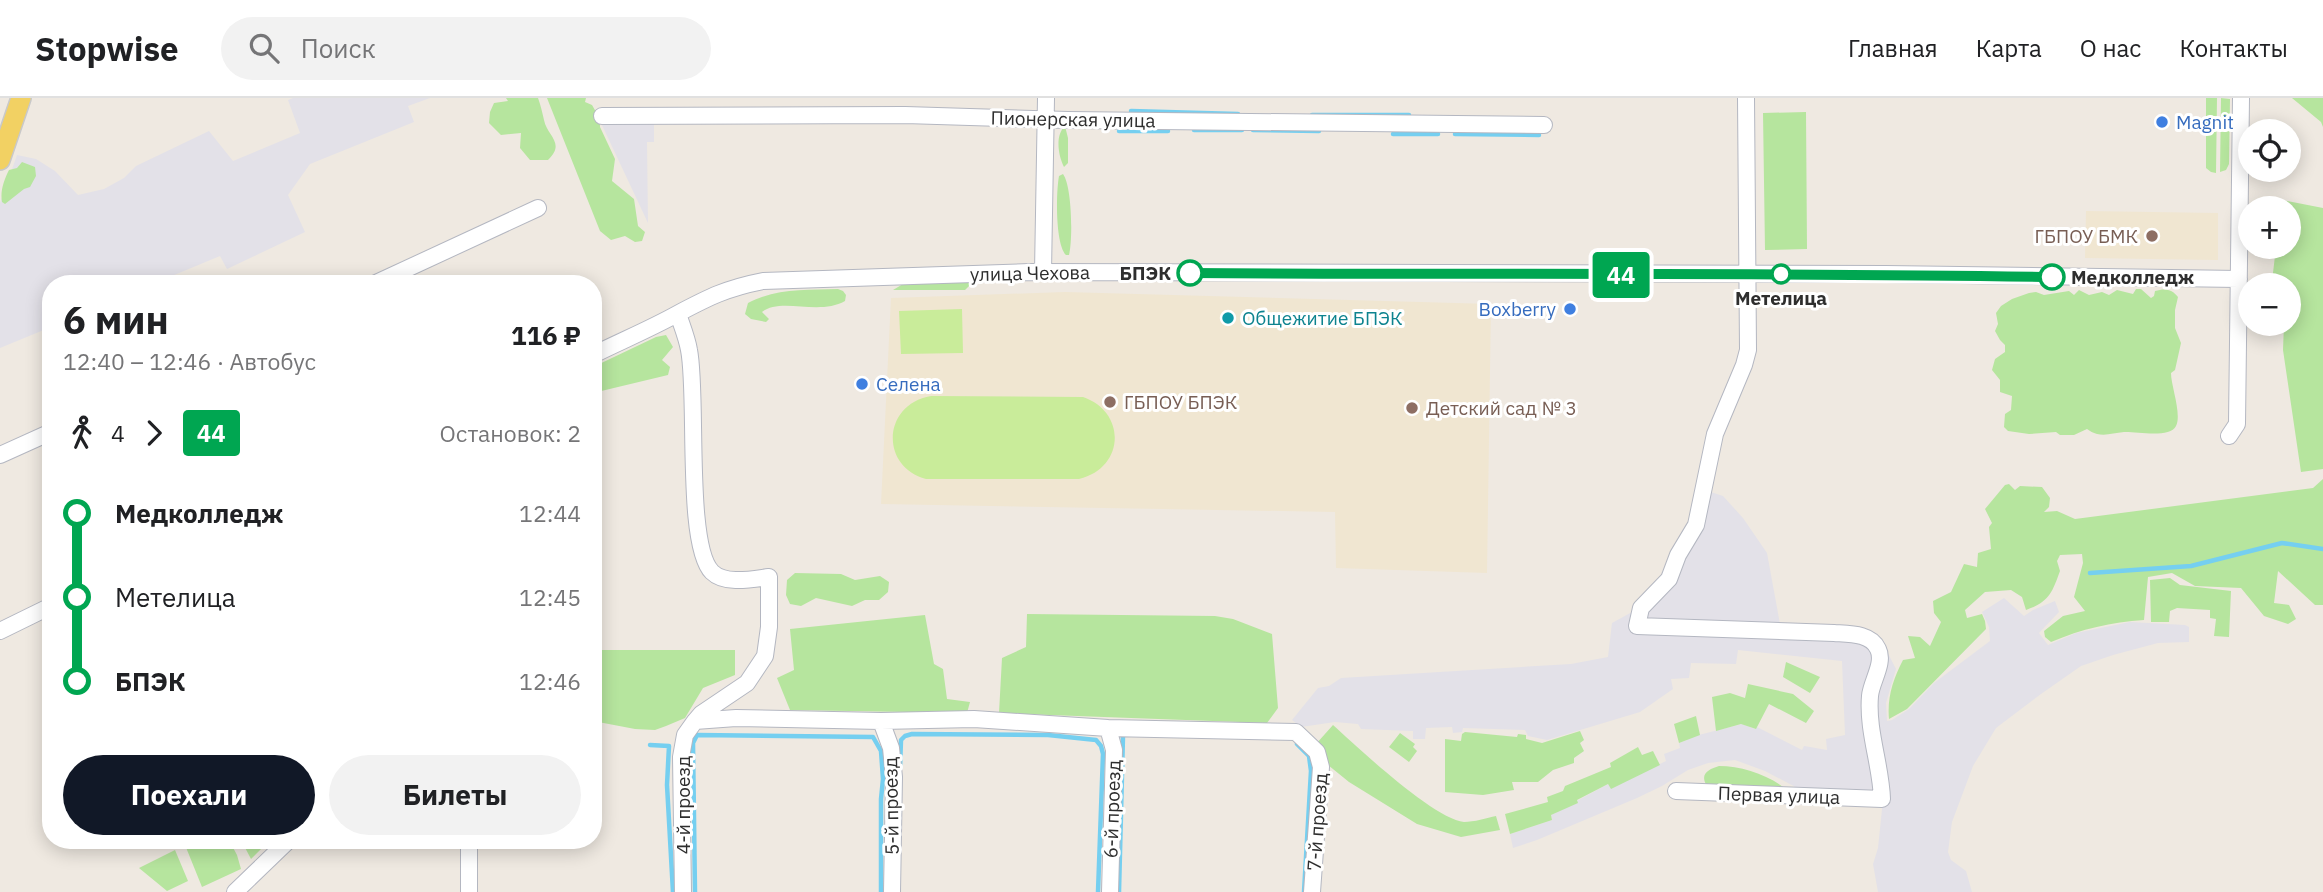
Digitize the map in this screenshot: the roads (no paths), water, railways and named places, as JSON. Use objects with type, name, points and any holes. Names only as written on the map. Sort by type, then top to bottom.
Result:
[{"type":"main road","points":[[0,160],[21,98]]},
{"type":"street","points":[[1043,272],[1046,98]]},
{"type":"street","points":[[1746,98],[1749,274]]},
{"type":"street","points":[[2239,273],[2241,98]]},
{"type":"street","name":"Пионерская улица","points":[[602,116],[905,115],[1544,125]]},
{"type":"street","points":[[393,275],[538,208]]},
{"type":"street","name":"улица Чехова","points":[[602,351],[678,314],[698,301],[722,291],[763,281],[1043,272],[1749,274],[2238,279]]},
{"type":"street","name":"Первая улица","points":[[1676,791],[1882,799],[1881,777],[1871,728],[1870,695],[1880,650],[1873,642],[1860,635],[1835,633],[1637,626],[1641,608],[1669,579],[1678,555],[1696,525],[1715,434],[1744,366],[1748,350],[1749,274]]},
{"type":"street","points":[[678,314],[689,351],[695,483],[704,561],[713,574],[725,578],[746,580],[769,577],[770,599],[765,656],[747,683],[701,714],[695,721]]},
{"type":"street","points":[[2229,436],[2237,424],[2238,336]]},
{"type":"street","points":[[0,455],[42,436]]},
{"type":"street","points":[[0,631],[42,610]]},
{"type":"street","points":[[695,721],[736,718],[974,719],[1108,728]]},
{"type":"street","name":"5-й проезд","points":[[881,720],[891,748],[894,777],[892,892]]},
{"type":"street","name":"4-й проезд","points":[[683,892],[681,757],[685,735],[695,721]]},
{"type":"street","name":"7-й проезд","points":[[1108,728],[1296,732],[1317,752],[1321,767],[1312,892]]},
{"type":"street","name":"6-й проезд","points":[[1108,728],[1114,750],[1110,892]]},
{"type":"street","points":[[235,892],[280,849]]},
{"type":"street","points":[[469,849],[469,892]]},
{"type":"waterway","points":[[1131,111],[1238,114]]},
{"type":"waterway","points":[[1312,115],[1409,115]]},
{"type":"waterway","points":[[1194,130],[1242,130]]},
{"type":"waterway","points":[[1253,130],[1319,131]]},
{"type":"waterway","points":[[1119,131],[1168,131]]},
{"type":"waterway","points":[[1393,134],[1438,134]]},
{"type":"waterway","points":[[1455,134],[1539,135]]},
{"type":"waterway","points":[[2090,573],[2191,566],[2282,543],[2323,549]]},
{"type":"waterway","points":[[900,769],[901,740],[912,734],[1048,735],[1096,740],[1103,754],[1098,892]]},
{"type":"waterway","points":[[695,892],[693,743],[697,735],[873,737],[881,751],[883,779],[881,892]]},
{"type":"waterway","points":[[1119,892],[1123,736]]},
{"type":"waterway","points":[[1297,744],[1309,756],[1311,771],[1304,892]]},
{"type":"waterway","points":[[650,745],[669,746],[667,785],[673,892]]},
{"type":"place","name":"Magnit","points":[[2162,122]]},
{"type":"place","name":"ГБПОУ БМК","points":[[2152,236]]},
{"type":"place","name":"БПЭК","points":[[1190,273]]},
{"type":"place","name":"Метелица","points":[[1781,274]]},
{"type":"place","name":"Медколледж","points":[[2052,277]]},
{"type":"place","name":"Boxberry","points":[[1570,309]]},
{"type":"place","name":"Общежитие БПЭК","points":[[1228,318]]},
{"type":"place","name":"Селена","points":[[862,384]]},
{"type":"place","name":"ГБПОУ БПЭК","points":[[1110,402]]},
{"type":"place","name":"Детский сад № 3","points":[[1412,408]]}]
